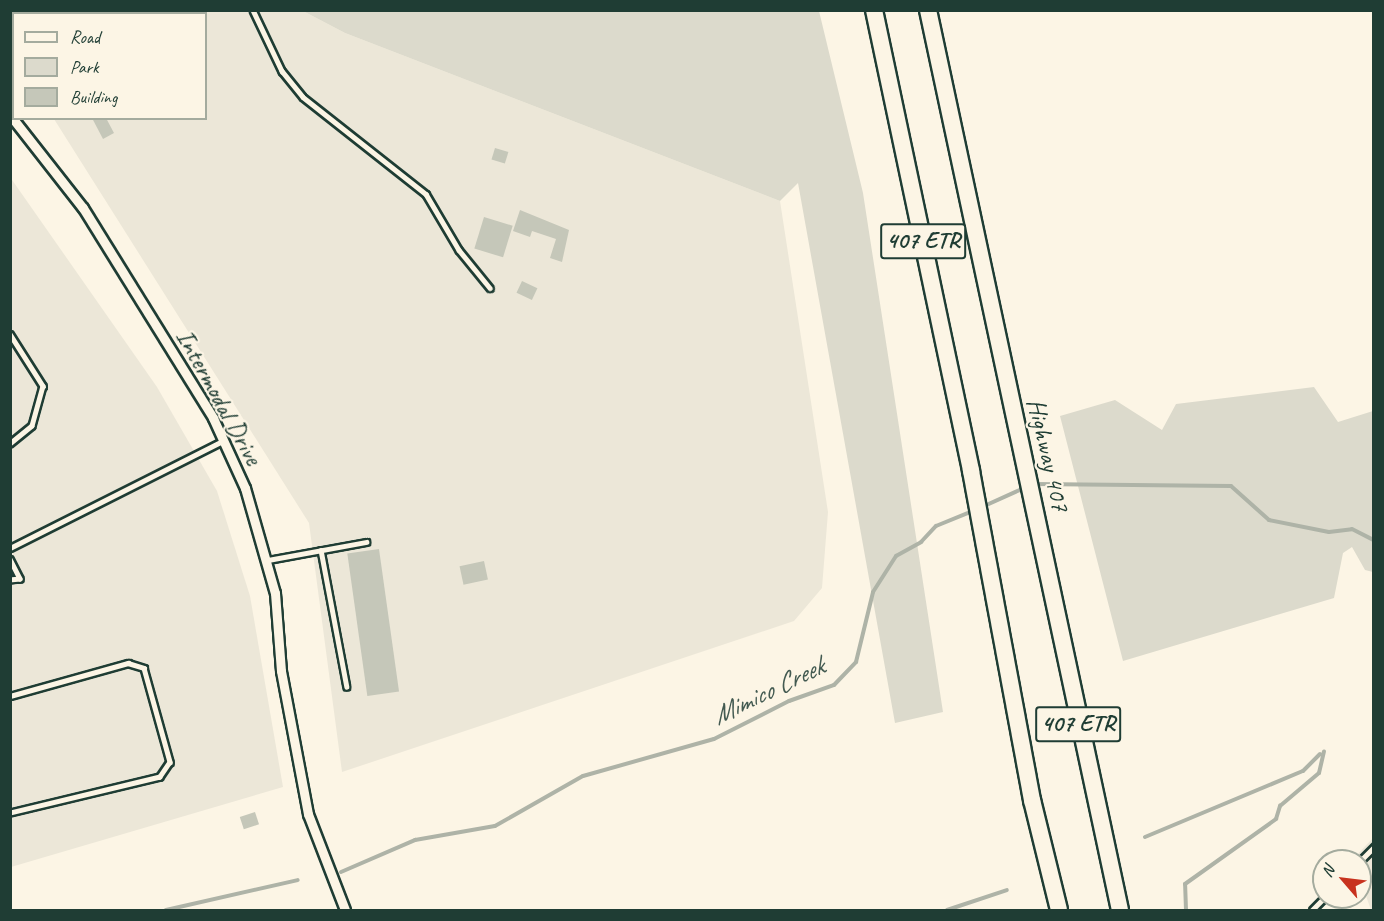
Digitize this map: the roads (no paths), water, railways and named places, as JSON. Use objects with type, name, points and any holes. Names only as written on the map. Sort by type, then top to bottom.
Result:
[{"type":"highway","name":"407 ETR","points":[[873,10],[971,471],[985,560],[1059,910]]},
{"type":"highway","name":"Highway 407","points":[[928,10],[1020,452],[1041,536],[1120,910]]},
{"type":"street","name":"Intermodal Drive","points":[[14,120],[82,208],[224,441],[268,560],[281,671],[308,814],[345,910]]},
{"type":"lane","points":[[253,10],[282,71],[303,97],[426,194],[459,250],[490,288]]},
{"type":"lane","points":[[10,334],[43,386],[32,426],[10,444]]},
{"type":"lane","points":[[10,548],[224,441]]},
{"type":"lane","points":[[268,560],[366,542]]},
{"type":"lane","points":[[321,550],[347,687]]},
{"type":"lane","points":[[10,559],[20,579],[10,580]]},
{"type":"lane","points":[[10,696],[128,663],[144,668],[170,762],[160,777],[10,813]]},
{"type":"waterway","name":"Mimico Creek","points":[[1034,484],[1231,486],[1269,520],[1329,532],[1352,529],[1374,540]]},
{"type":"waterway","name":"Mimico Creek","points":[[982,507],[1024,488]]},
{"type":"waterway","name":"Mimico Creek","points":[[341,872],[415,840],[495,826],[583,776],[714,739],[789,701],[834,685],[856,662],[873,592],[896,556],[921,542],[936,526],[975,510]]},
{"type":"waterway","points":[[1186,910],[1185,884],[1276,819],[1280,806],[1319,773],[1324,752]]},
{"type":"waterway","points":[[1145,837],[1303,771],[1320,754]]},
{"type":"waterway","name":"Mimico Creek","points":[[166,910],[298,880]]},
{"type":"waterway","points":[[947,910],[1007,890]]}]
